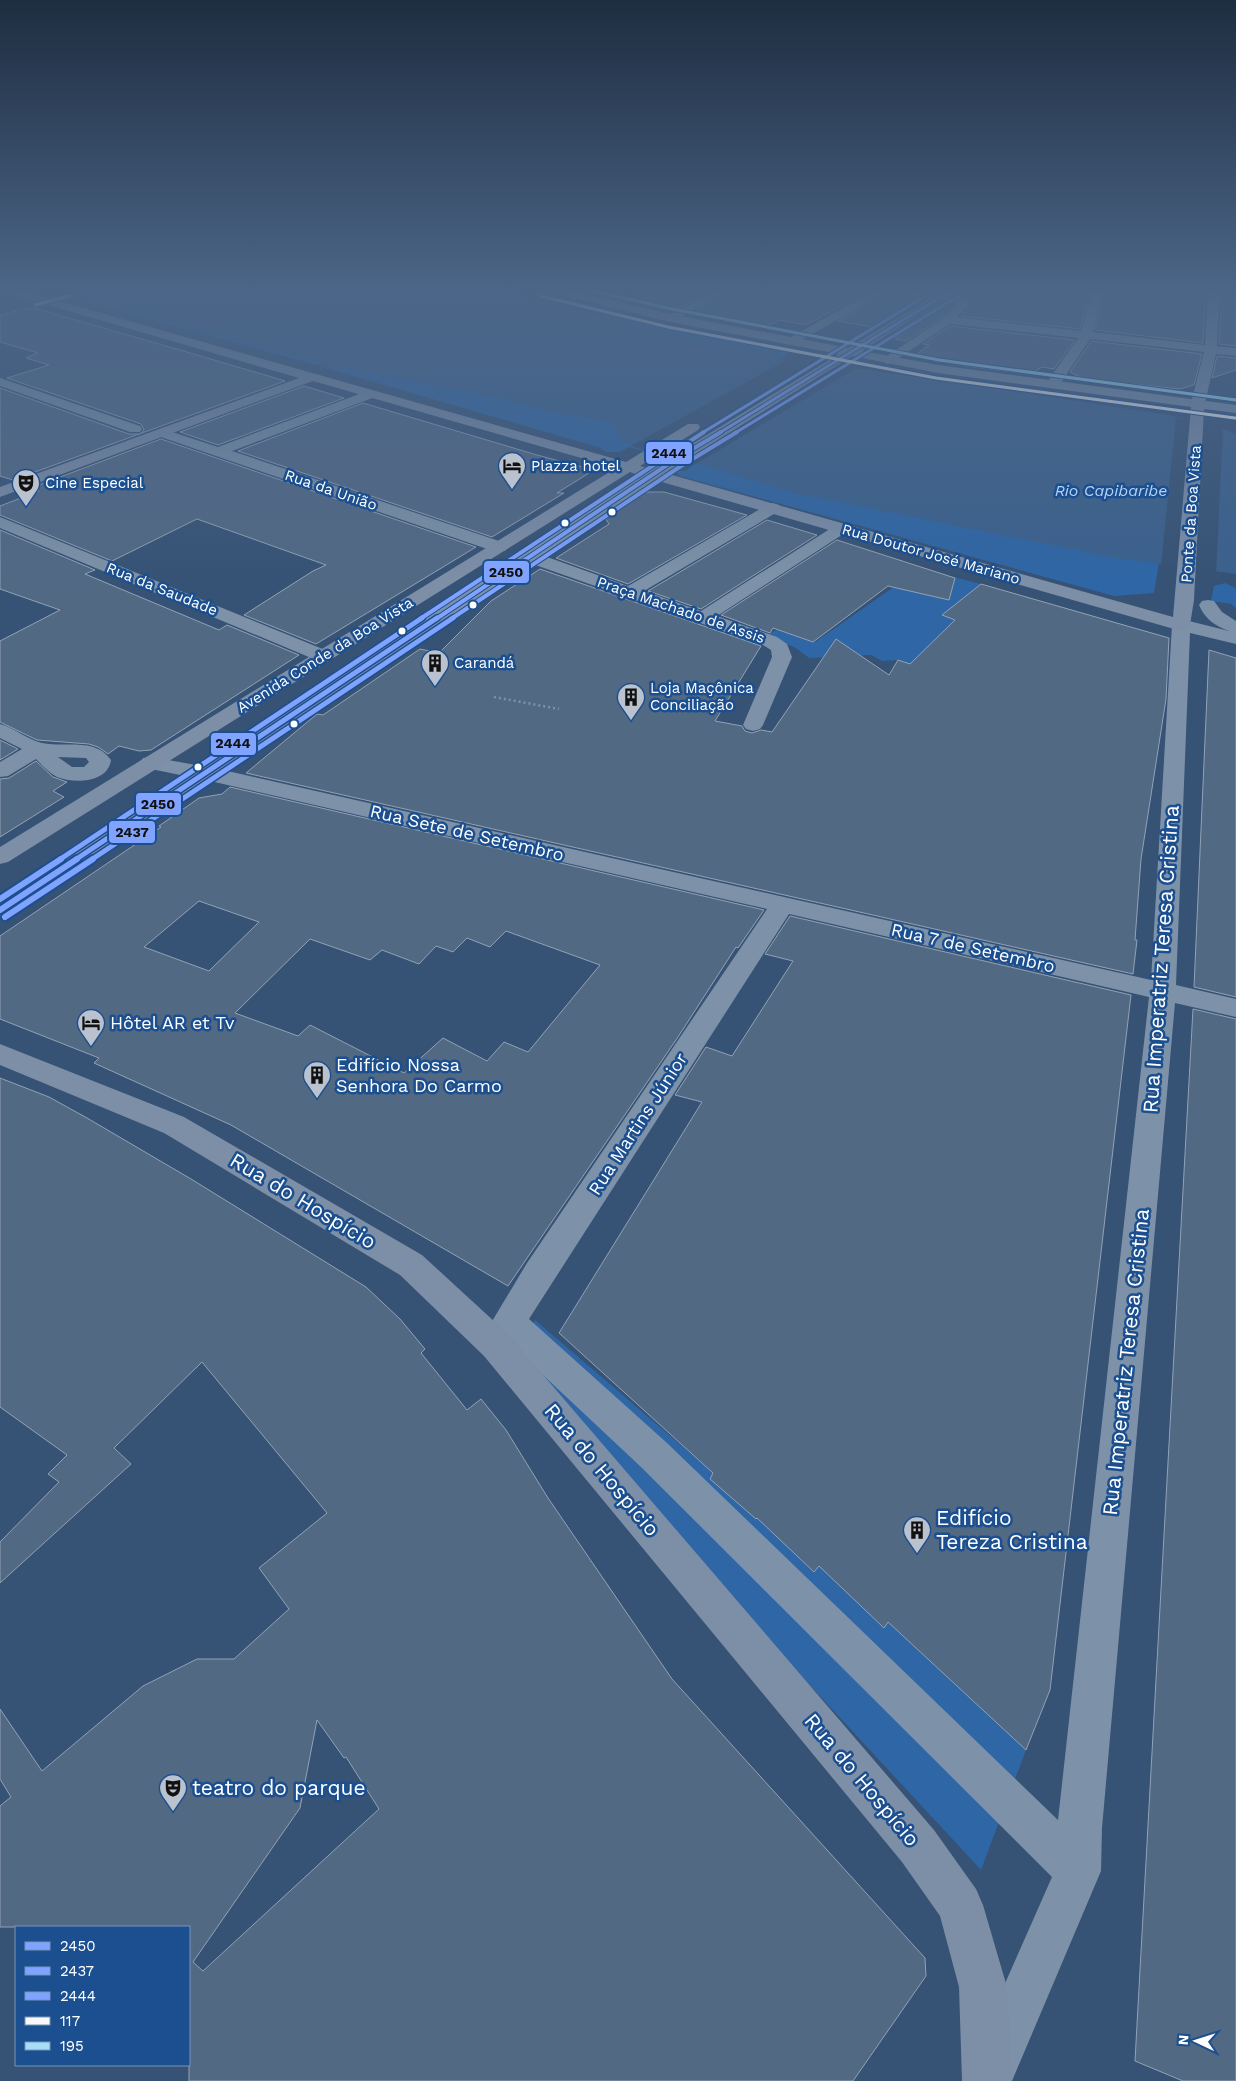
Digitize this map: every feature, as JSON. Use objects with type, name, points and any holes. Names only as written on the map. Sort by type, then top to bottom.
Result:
[{"type":"main road","points":[[75,450],[261,384]]},
{"type":"main road","points":[[0,492],[294,384]]},
{"type":"main road","name":"Rua Doutor José Mariano","points":[[337,384],[842,528],[1183,612]]},
{"type":"main road","name":"Avenida Conde da Boa Vista","points":[[0,857],[650,452],[764,384]]},
{"type":"main road","name":"Avenida Conde da Boa Vista","points":[[0,910],[653,474],[798,384]]},
{"type":"main road","points":[[1054,384],[1236,409]]},
{"type":"main road","name":"Ponte da Boa Vista","points":[[1183,612],[1198,403]]},
{"type":"main road","name":"Rua do Hospício","points":[[0,1054],[174,1125],[411,1265],[502,1333],[918,1846],[960,1905],[983,1988],[987,2081]]},
{"type":"street","points":[[6,384],[135,429]]},
{"type":"street","points":[[1198,403],[1203,384]]},
{"type":"street","points":[[217,452],[370,394]]},
{"type":"street","name":"Rua da União","points":[[163,433],[499,547]]},
{"type":"street","points":[[630,592],[773,508]]},
{"type":"street","name":"Rua da Saudade","points":[[0,522],[323,656]]},
{"type":"street","points":[[703,617],[842,528]]},
{"type":"street","name":"Praça Machado de Assis","points":[[530,557],[770,640],[780,648],[782,657],[753,725]]},
{"type":"street","points":[[1208,605],[1215,615],[1236,627]]},
{"type":"street","name":"Rua Doutor José Mariano","points":[[1183,612],[1236,638]]},
{"type":"street","name":"Rua Imperatriz Teresa Cristina","points":[[987,2081],[1078,1870],[1080,1828],[1163,992],[1183,612]]},
{"type":"street","points":[[0,730],[37,749],[0,771]]},
{"type":"street","name":"Rua Sete de Setembro","points":[[151,763],[783,904]]},
{"type":"street","name":"Rua 7 de Setembro","points":[[783,904],[1236,1008]]},
{"type":"street","name":"Rua Martins Júnior","points":[[502,1333],[783,904]]},
{"type":"street","name":"Rua do Hospício","points":[[502,1333],[654,1455],[1078,1870]]},
{"type":"path","points":[[494,697],[558,709]]},
{"type":"shaded area","points":[[381,384],[432,384],[509,399],[549,411],[615,422],[792,492],[1159,563],[1154,593],[1114,596],[680,476],[674,470],[686,471],[693,465],[629,447],[620,452],[605,452],[601,448]]},
{"type":"shaded area","points":[[935,572],[981,584],[943,615],[955,620],[911,664],[898,660],[882,661],[871,655],[809,658],[796,648],[766,635],[777,630],[815,642],[898,584]]},
{"type":"shaded area","points":[[1225,583],[1236,588],[1236,608],[1231,604],[1211,601],[1214,586]]},
{"type":"shaded area","points":[[535,1320],[888,1622],[1026,1750],[981,1870],[692,1558],[516,1349]]},
{"type":"water","name":"Rio Capibaribe","points":[[432,384],[963,384],[1168,415],[1222,428],[1236,434],[1236,574],[1105,556],[792,492],[619,440],[614,422],[549,411],[509,399]]},
{"type":"pier","points":[[743,384],[830,384],[694,465],[631,446]]},
{"type":"pier","points":[[1176,418],[1223,426],[1216,574],[1161,566]]},
{"type":"building","points":[[25,384],[276,384],[140,434],[144,430],[141,424]]},
{"type":"building","points":[[1133,384],[1194,384],[1180,389]]},
{"type":"building","points":[[304,386],[344,398],[218,445],[180,432]]},
{"type":"building","points":[[0,388],[129,434],[139,434],[13,480],[0,476]]},
{"type":"building","points":[[363,403],[594,470],[557,493],[564,493],[492,537],[238,451]]},
{"type":"building","points":[[161,439],[476,547],[316,644],[244,615],[313,571],[326,565],[197,519],[112,561],[0,515],[0,506],[39,491],[31,488]]},
{"type":"building","points":[[641,492],[664,492],[747,515],[628,584],[556,558],[609,524],[604,516]]},
{"type":"building","points":[[767,520],[817,535],[701,609],[648,591]]},
{"type":"building","points":[[0,530],[95,570],[85,574],[219,630],[227,625],[299,655],[151,750],[139,751],[119,746],[108,754],[98,747],[89,744],[37,740],[0,722],[0,641],[60,610],[0,589]]},
{"type":"building","points":[[837,540],[955,578],[949,600],[888,586],[813,642],[773,628],[770,633],[721,615]]},
{"type":"building","points":[[540,569],[761,646],[715,721],[742,726],[745,731],[752,733],[761,730],[772,732],[836,639],[889,675],[898,660],[910,664],[955,620],[942,615],[981,584],[1169,638],[1166,699],[1141,859],[1135,940],[1137,940],[1133,974],[246,773],[317,714],[323,715],[420,649],[439,653],[491,601]]},
{"type":"building","points":[[1209,650],[1236,658],[1236,997],[1194,987]]},
{"type":"building","points":[[0,740],[18,749],[0,760]]},
{"type":"building","points":[[36,761],[53,777],[67,782],[53,791],[64,797],[0,837],[0,779],[9,778]]},
{"type":"building","points":[[230,787],[764,910],[738,948],[736,947],[678,1037],[508,1286],[231,1125],[94,1063],[99,1058],[0,1019],[0,936],[161,827],[159,826],[199,798],[222,794]],"holes":[[[199,901],[259,922],[209,971],[144,947]],[[506,931],[600,965],[528,1052],[504,1042],[487,1061],[443,1038],[404,1073],[310,1025],[298,1036],[235,1013],[310,939],[370,960],[382,950],[419,964],[436,946],[453,952],[467,938],[490,947]]]},
{"type":"building","points":[[790,916],[1131,995],[1050,1690],[1026,1750],[888,1622],[884,1628],[819,1566],[814,1572],[757,1518],[710,1479],[713,1473],[559,1333],[702,1102],[675,1095],[706,1047],[732,1056],[793,961],[765,954]]},
{"type":"building","points":[[1193,1009],[1236,1019],[1236,2081],[1183,2081],[1135,2061]]},
{"type":"building","points":[[0,1078],[49,1097],[87,1118],[191,1179],[366,1287],[400,1319],[425,1349],[421,1353],[467,1410],[481,1399],[506,1430],[548,1498],[672,1679],[925,1958],[926,1976],[853,2081],[189,2081],[190,1926],[0,1927],[0,1806],[11,1797],[0,1779],[0,1709],[42,1771],[143,1686],[197,1659],[234,1659],[289,1609],[259,1568],[327,1513],[202,1362],[114,1448],[131,1464],[0,1583],[0,1542],[59,1482],[48,1474],[67,1455],[0,1407]],"holes":[[[317,1720],[344,1758],[346,1757],[379,1809],[203,1971],[193,1962],[300,1808]]]},
{"type":"transit line","name":"2444","points":[[0,899],[671,452],[782,384]]},
{"type":"transit line","name":"2450","points":[[0,910],[676,459],[798,384]]},
{"type":"transit line","name":"2437","points":[[5,917],[681,466],[815,384]]},
{"type":"transit line","name":"117","points":[[982,384],[1235,418]]},
{"type":"transit line","name":"195","points":[[1118,384],[1236,400]]},
{"type":"place","name":"Plazza hotel","points":[[512,490]]},
{"type":"place","name":"Cine Especial","points":[[26,507]]},
{"type":"place","name":"Carandá","points":[[435,687]]},
{"type":"place","name":"Loja Maçônica Conciliação","points":[[631,721]]},
{"type":"place","name":"Hôtel AR et Tv","points":[[91,1047]]},
{"type":"place","name":"Edifício Nossa Senhora Do Carmo","points":[[317,1099]]},
{"type":"place","name":"Edifício Tereza Cristina","points":[[917,1554]]},
{"type":"place","name":"teatro do parque","points":[[173,1812]]}]
